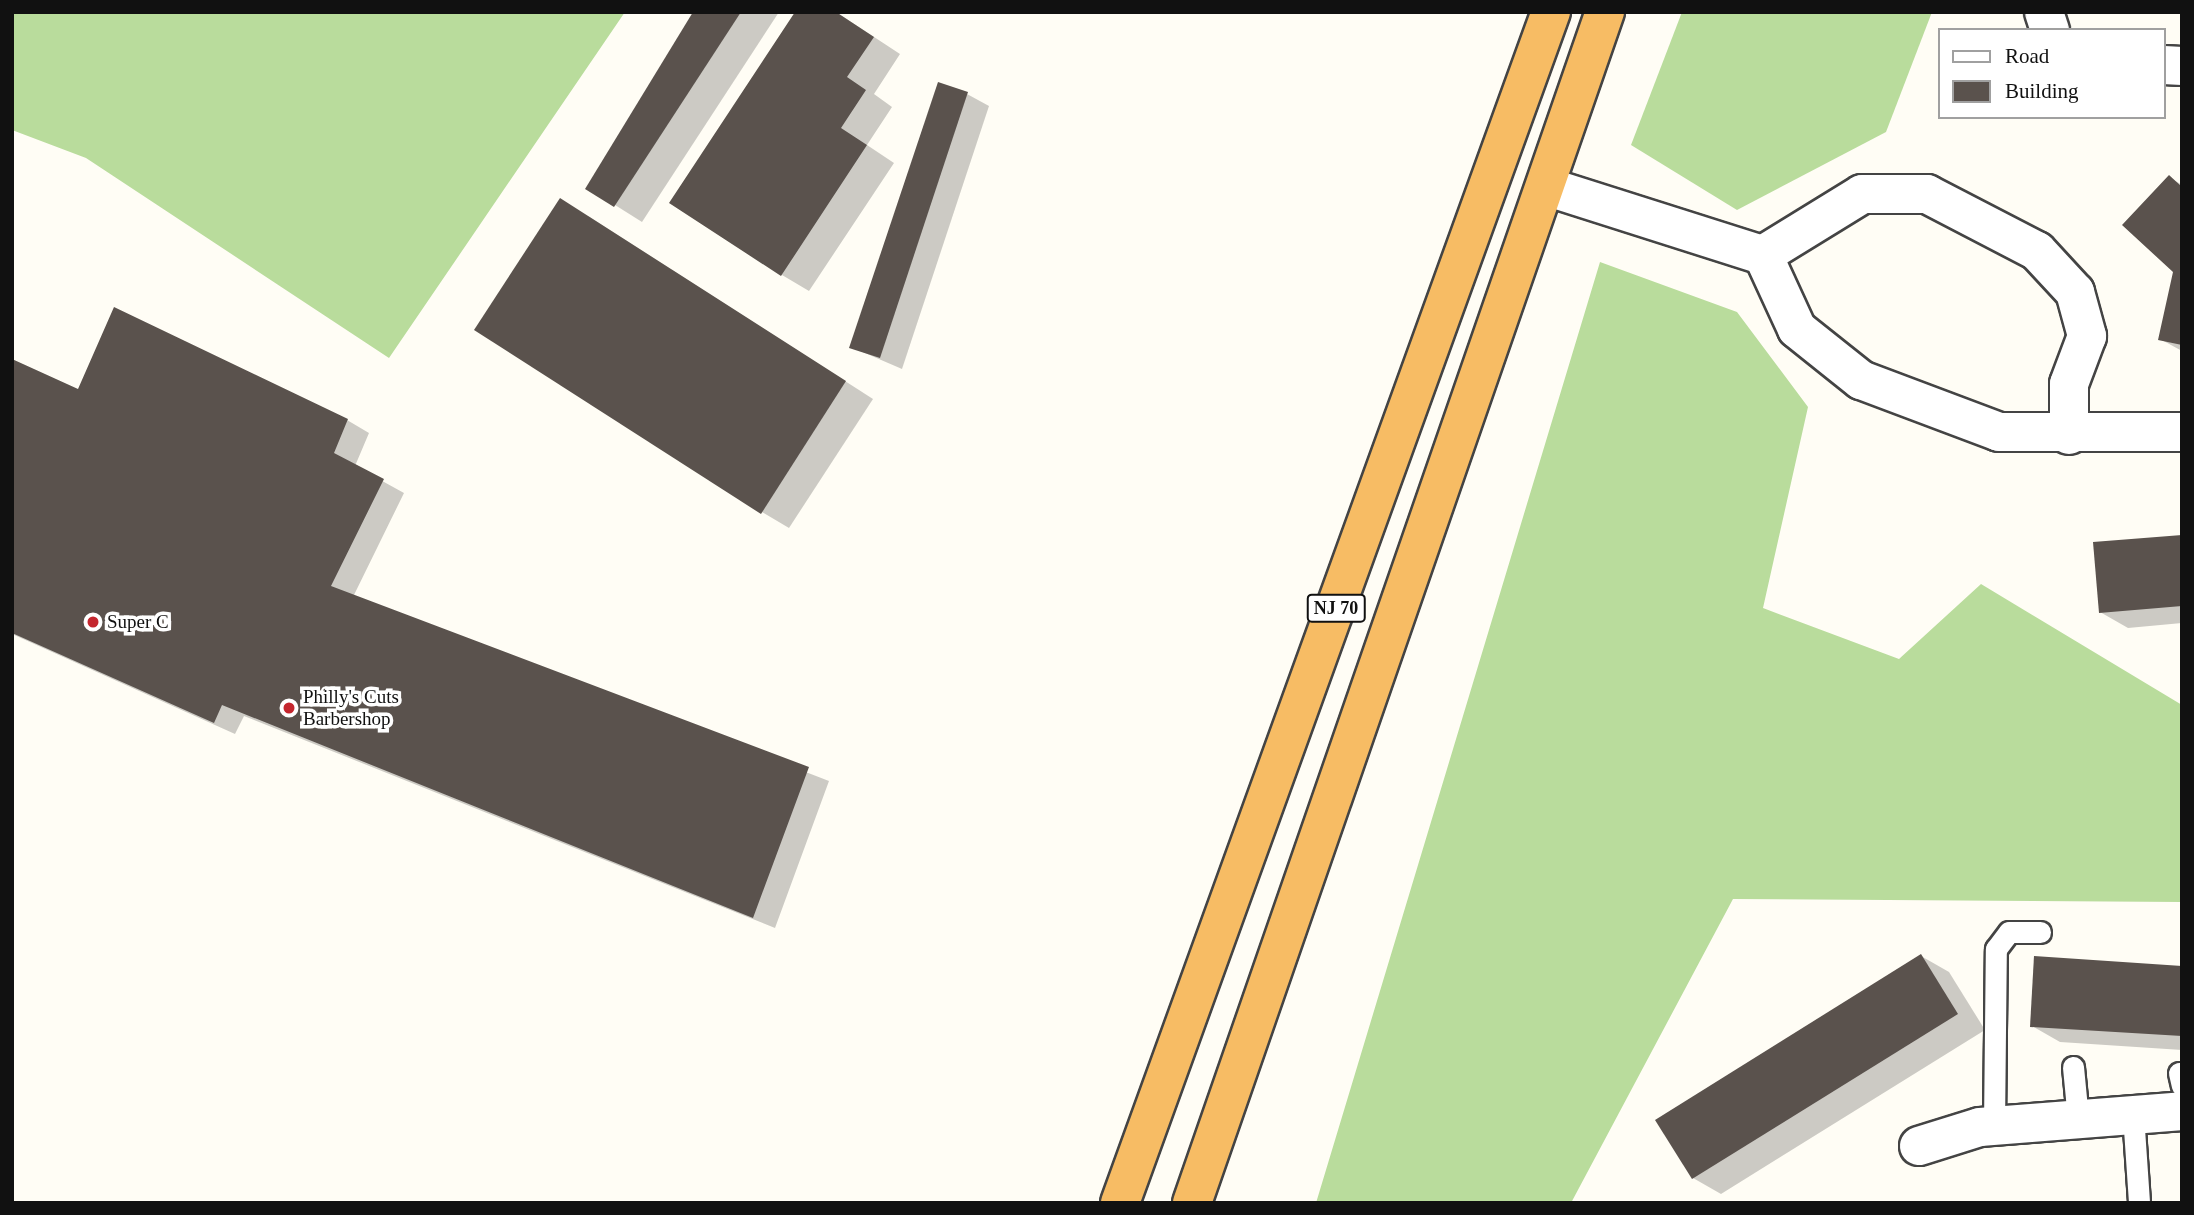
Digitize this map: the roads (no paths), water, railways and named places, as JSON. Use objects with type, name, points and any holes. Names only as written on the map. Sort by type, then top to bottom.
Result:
[{"type":"highway","name":"NJ 70","points":[[1120,1203],[1551,12]]},
{"type":"highway","name":"NJ 70","points":[[1192,1203],[1548,187],[1605,12]]},
{"type":"street","points":[[1548,187],[1763,255],[1797,329],[1861,380],[1999,432],[2069,435],[2182,432]]},
{"type":"street","points":[[1763,255],[1863,194],[1927,194],[2037,251],[2075,292],[2087,336],[2069,384],[2069,435]]},
{"type":"street","points":[[1919,1146],[1994,1126],[2182,1111]]},
{"type":"lane","points":[[1994,1126],[1996,949],[2009,932],[2040,932]]},
{"type":"lane","points":[[2073,1067],[2078,1119]]},
{"type":"lane","points":[[2133,1114],[2139,1203]]},
{"type":"place","name":"Super C","points":[[93,622]]},
{"type":"place","name":"Philly's Cuts Barbershop","points":[[289,708]]}]
